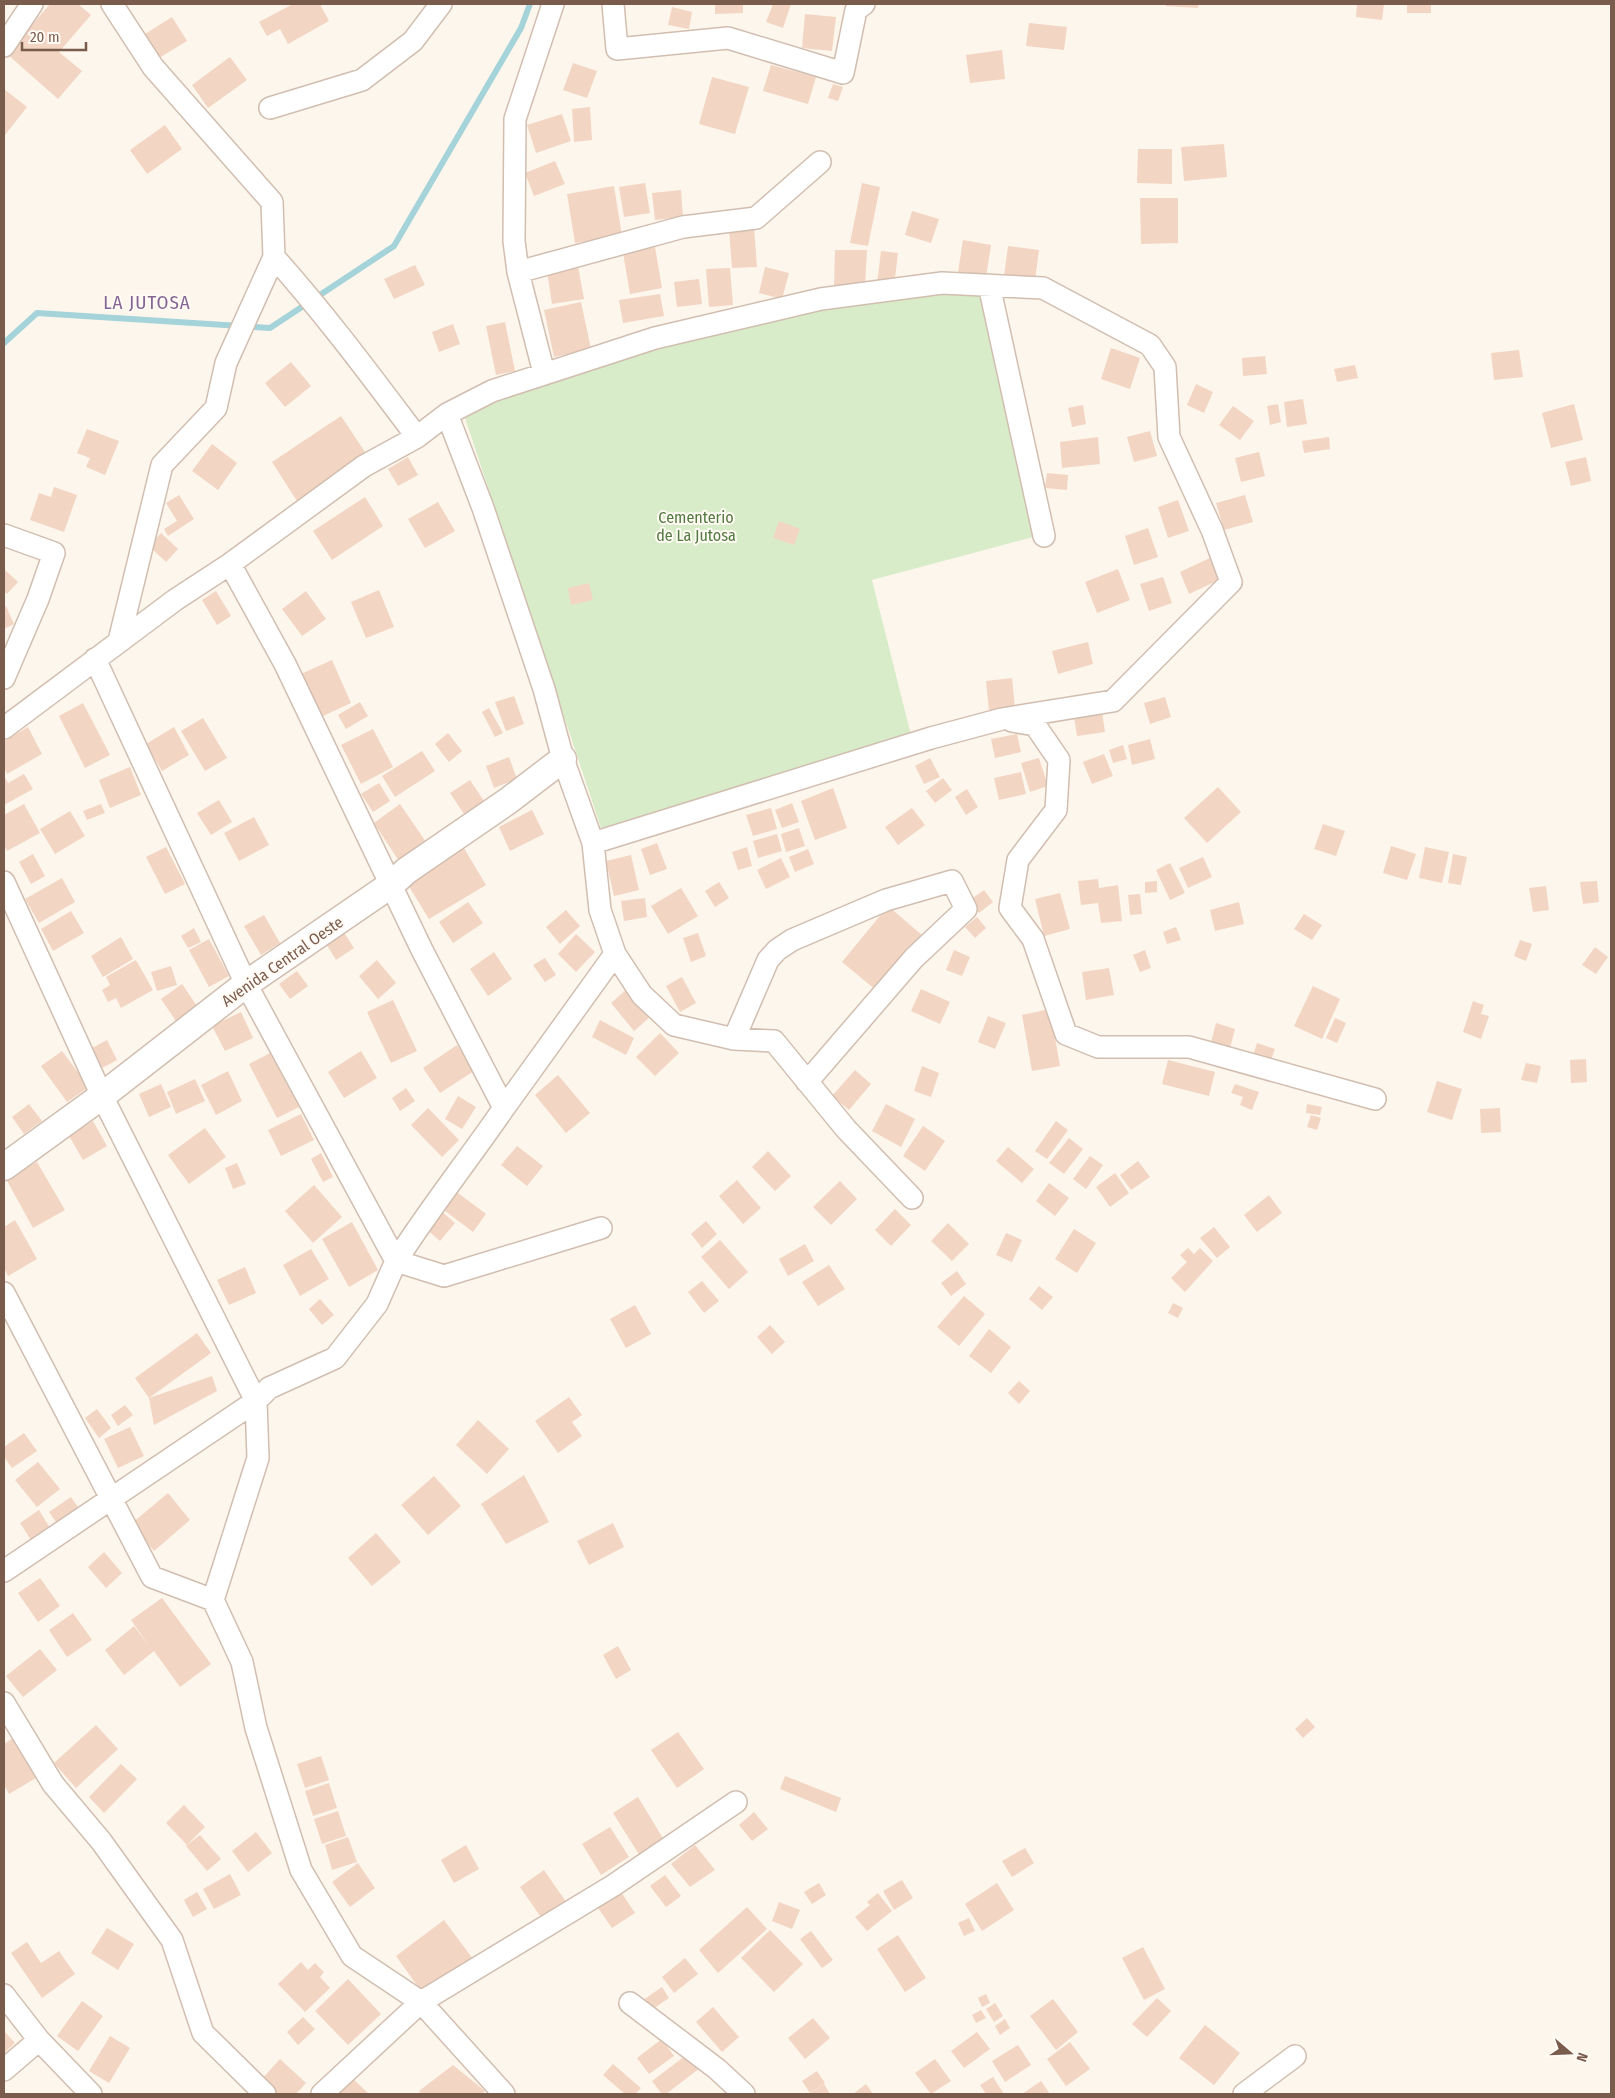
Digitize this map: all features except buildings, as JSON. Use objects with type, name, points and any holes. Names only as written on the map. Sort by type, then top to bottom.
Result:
[{"type":"street","points":[[4,46],[32,4]]},
{"type":"street","points":[[112,4],[153,67],[272,202],[274,257],[226,363],[216,408],[162,466],[119,641]]},
{"type":"street","points":[[270,108],[362,80],[412,41],[441,4]]},
{"type":"street","points":[[544,373],[518,272],[514,241],[515,119],[553,4]]},
{"type":"street","points":[[613,4],[617,49],[728,38],[843,73],[856,10],[864,4]]},
{"type":"street","points":[[518,272],[684,227],[756,218],[820,162]]},
{"type":"street","points":[[274,257],[362,364],[417,437]]},
{"type":"street","points":[[4,728],[175,600],[230,564],[364,466],[417,437],[447,414],[492,391],[544,373],[655,338],[821,299],[942,284],[1043,288],[1150,345],[1164,367],[1169,437],[1212,530],[1231,582],[1113,701],[1002,719],[931,738],[593,843]]},
{"type":"street","points":[[989,285],[1044,536]]},
{"type":"street","points":[[447,414],[483,508],[541,680],[563,759],[593,843],[600,910],[615,954],[642,995],[674,1025],[734,1039],[774,1042],[846,1129],[912,1198]]},
{"type":"street","points":[[4,535],[54,553],[38,599],[4,678]]},
{"type":"street","points":[[230,564],[285,664],[422,950],[504,1108]]},
{"type":"street","points":[[95,659],[246,984],[396,1261],[444,1276],[601,1228]]},
{"type":"street","points":[[1002,719],[1035,725],[1060,760],[1056,810],[1018,860],[1010,908],[1034,939],[1066,1034],[1098,1047],[1189,1047],[1375,1099]]},
{"type":"street","name":"Avenida Central Oeste","points":[[4,1167],[102,1096],[246,984],[392,884],[406,871],[508,801],[563,759]]},
{"type":"street","points":[[734,1039],[768,960],[777,950],[792,940],[886,900],[952,881],[966,909],[914,958],[807,1082]]},
{"type":"street","points":[[4,882],[102,1096],[256,1401],[258,1458],[213,1600],[242,1662],[256,1728],[301,1870],[352,1956],[421,2002],[499,2093]]},
{"type":"street","points":[[4,1571],[256,1401],[269,1388],[335,1358],[377,1304],[396,1261],[428,1212],[470,1159],[504,1108],[615,954]]},
{"type":"street","points":[[4,1293],[109,1499],[152,1577],[213,1600]]},
{"type":"street","points":[[4,1703],[53,1784],[101,1841],[172,1940],[203,2033],[265,2094]]},
{"type":"street","points":[[322,2094],[421,2002],[614,1885],[736,1802]]},
{"type":"street","points":[[4,1995],[39,2040],[91,2094]]},
{"type":"street","points":[[630,2003],[717,2069],[744,2094]]},
{"type":"street","points":[[4,2070],[39,2040]]},
{"type":"street","points":[[1244,2094],[1295,2056]]},
{"type":"green space","name":"Cementerio de La Jutosa","points":[[943,292],[982,294],[1033,537],[872,580],[911,735],[601,828],[464,415],[497,398],[660,344],[825,306]]},
{"type":"waterway","points":[[4,343],[37,313],[270,328],[394,246],[521,28],[530,4]]},
{"type":"district","name":"LA JUTOSA","points":[[147,302]]}]
